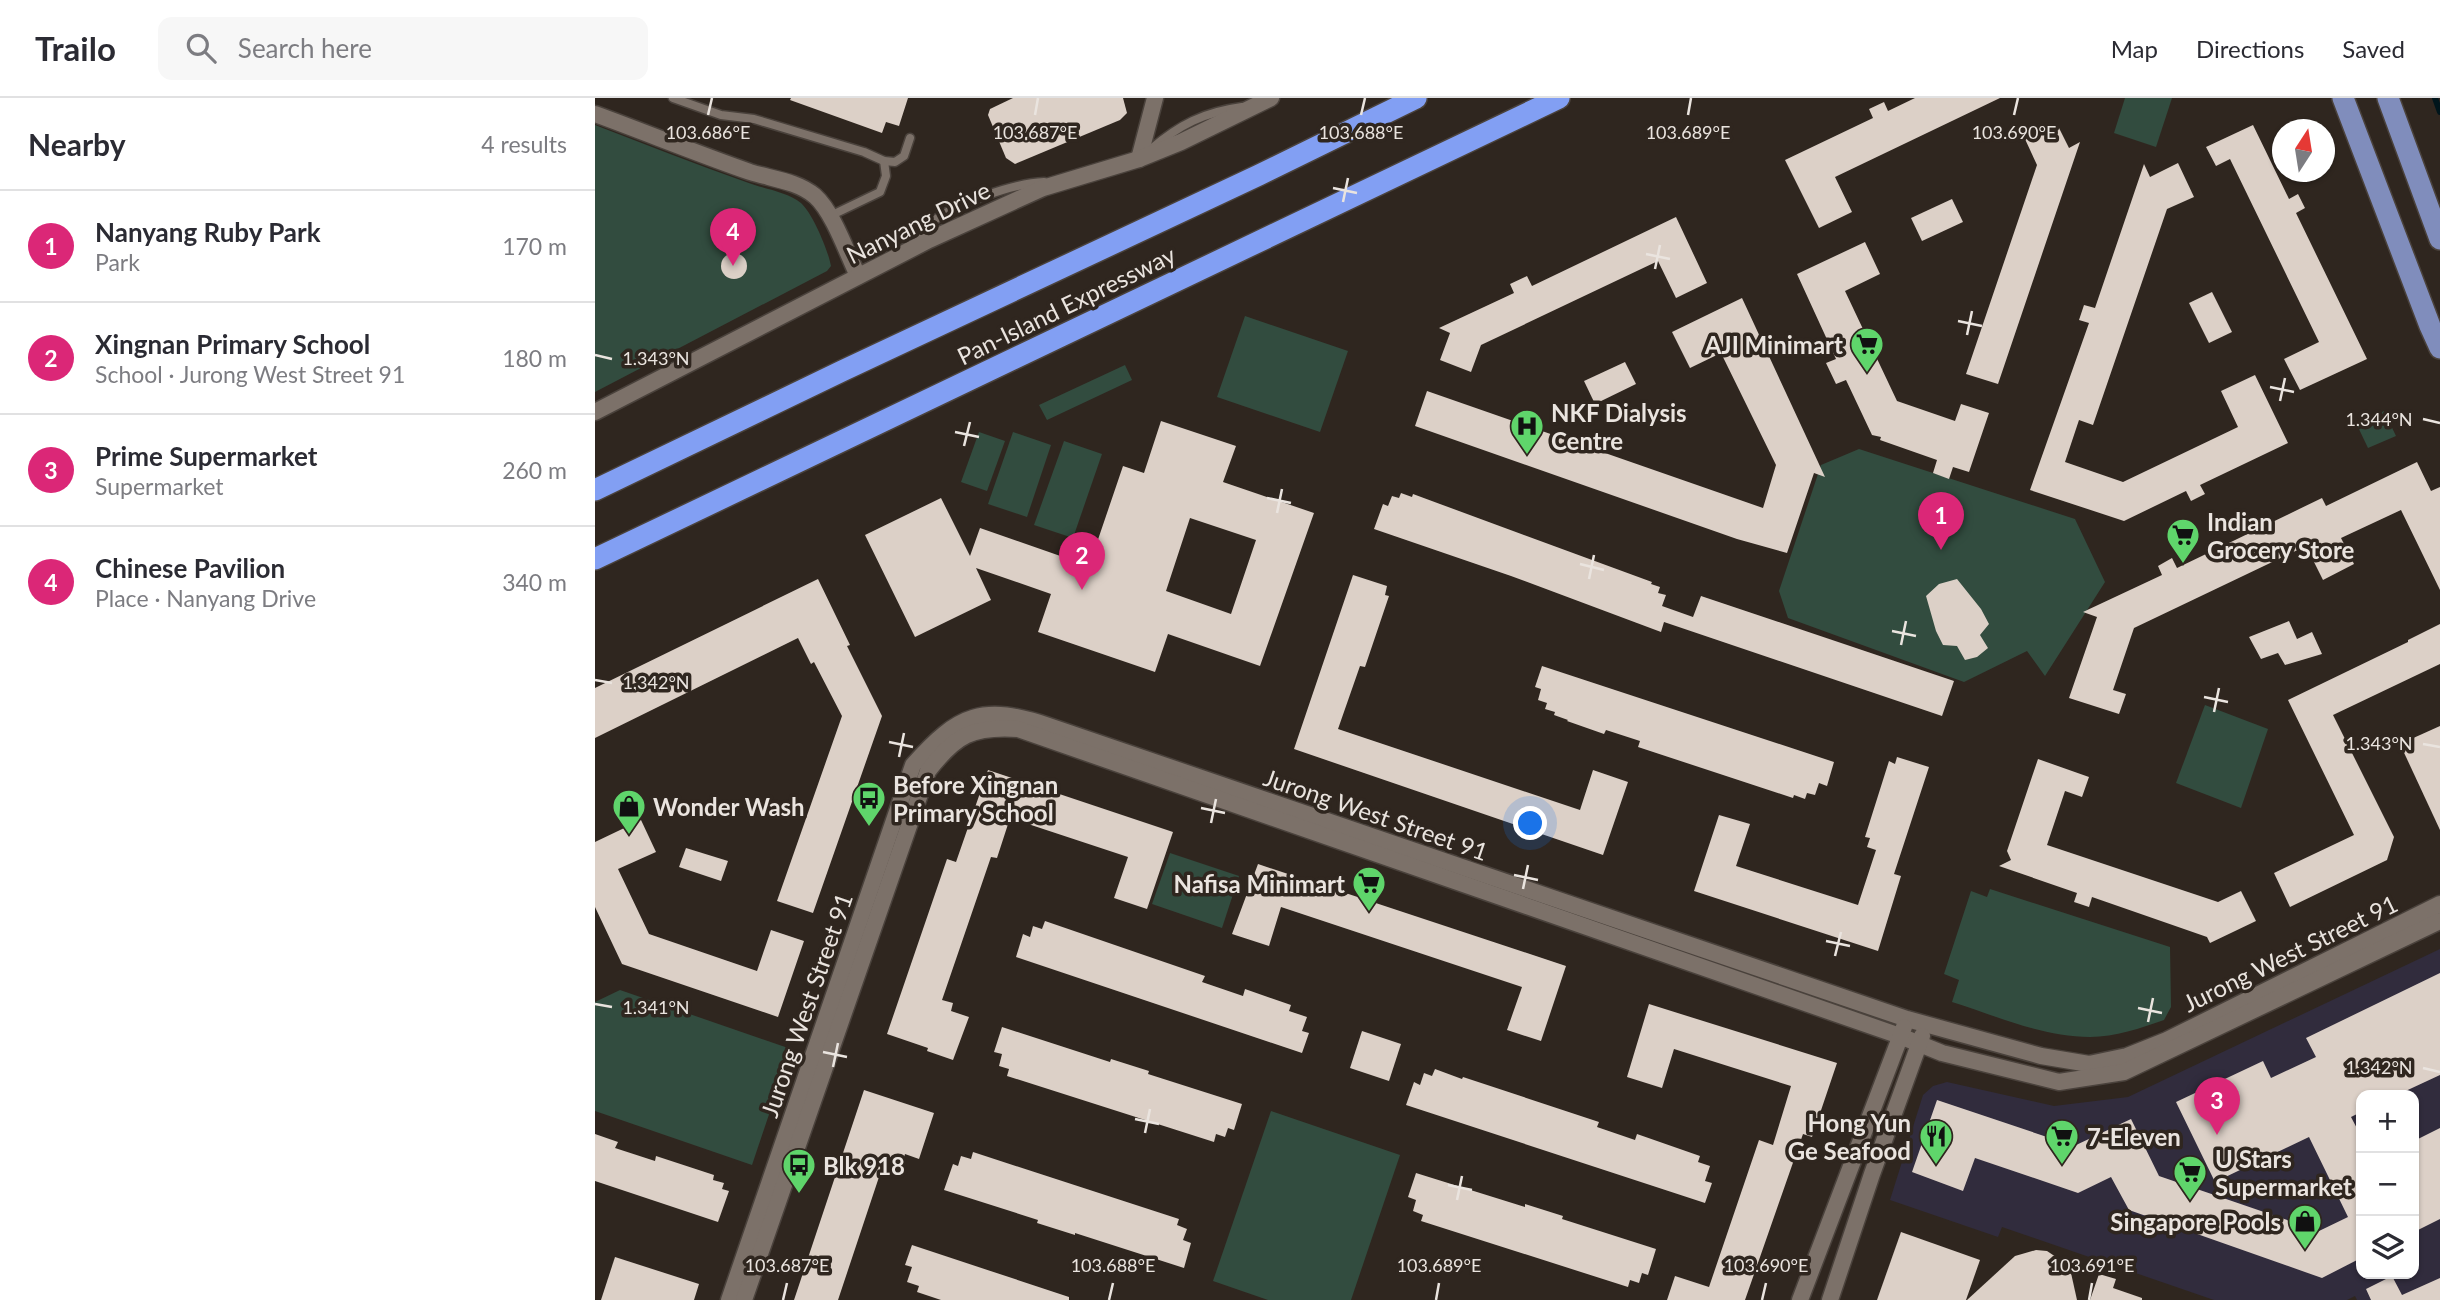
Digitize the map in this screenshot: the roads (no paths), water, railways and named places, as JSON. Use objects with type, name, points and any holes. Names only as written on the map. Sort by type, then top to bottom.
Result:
[{"type":"highway","name":"Pan-Island Expressway","points":[[595,490],[1416,98]]},
{"type":"highway","name":"Pan-Island Expressway","points":[[595,557],[1559,98]]},
{"type":"main road","points":[[2343,98],[2440,348]]},
{"type":"main road","points":[[2388,98],[2440,239]]},
{"type":"street","points":[[1139,159],[1155,98]]},
{"type":"street","name":"Nanyang Drive","points":[[595,412],[916,246],[1061,182],[1139,159],[1204,133],[1261,100]]},
{"type":"street","points":[[595,114],[750,172],[791,183],[817,198],[858,276]]},
{"type":"street","name":"Jurong West Street 91","points":[[729,1300],[913,765],[933,742],[955,726],[987,713],[1019,716],[1907,1019],[2041,1056],[2089,1064],[2127,1056],[2167,1040],[2440,904]]},
{"type":"street","name":"Jurong West Street 91","points":[[744,1300],[928,771],[944,751],[963,736],[991,728],[1018,729],[1900,1036],[1942,1053],[2059,1082],[2123,1072],[2440,921]]},
{"type":"street","points":[[1800,1300],[1907,1019]]},
{"type":"street","points":[[1830,1300],[1872,1174],[1927,1024]]},
{"type":"lane","points":[[673,98],[721,115],[781,126],[884,161],[895,162],[904,156],[910,138]]},
{"type":"lane","points":[[829,217],[880,192],[886,176],[884,161]]},
{"type":"waterway","points":[[2435,98],[2440,112]]},
{"type":"place","name":"Chinese Pavilion","points":[[733,266]]},
{"type":"place","name":"AJI Minimart","points":[[1867,374]]},
{"type":"place","name":"NKF Dialysis Centre","points":[[1527,456]]},
{"type":"place","name":"Nanyang Ruby Park","points":[[1941,550]]},
{"type":"place","name":"Indian Grocery Store","points":[[2183,565]]},
{"type":"place","name":"Xingnan Primary School","points":[[1082,590]]},
{"type":"place","name":"Before Xingnan Primary School","points":[[869,828]]},
{"type":"place","name":"Wonder Wash","points":[[629,836]]},
{"type":"place","name":"Nafisa Minimart","points":[[1369,913]]},
{"type":"place","name":"Prime Supermarket","points":[[2217,1135]]},
{"type":"place","name":"Hong Yun Ge Seafood","points":[[1936,1166]]},
{"type":"place","name":"7-Eleven","points":[[2062,1166]]},
{"type":"place","name":"Blk 918","points":[[799,1195]]},
{"type":"place","name":"U Stars Supermarket","points":[[2190,1202]]},
{"type":"place","name":"Singapore Pools","points":[[2305,1251]]}]
